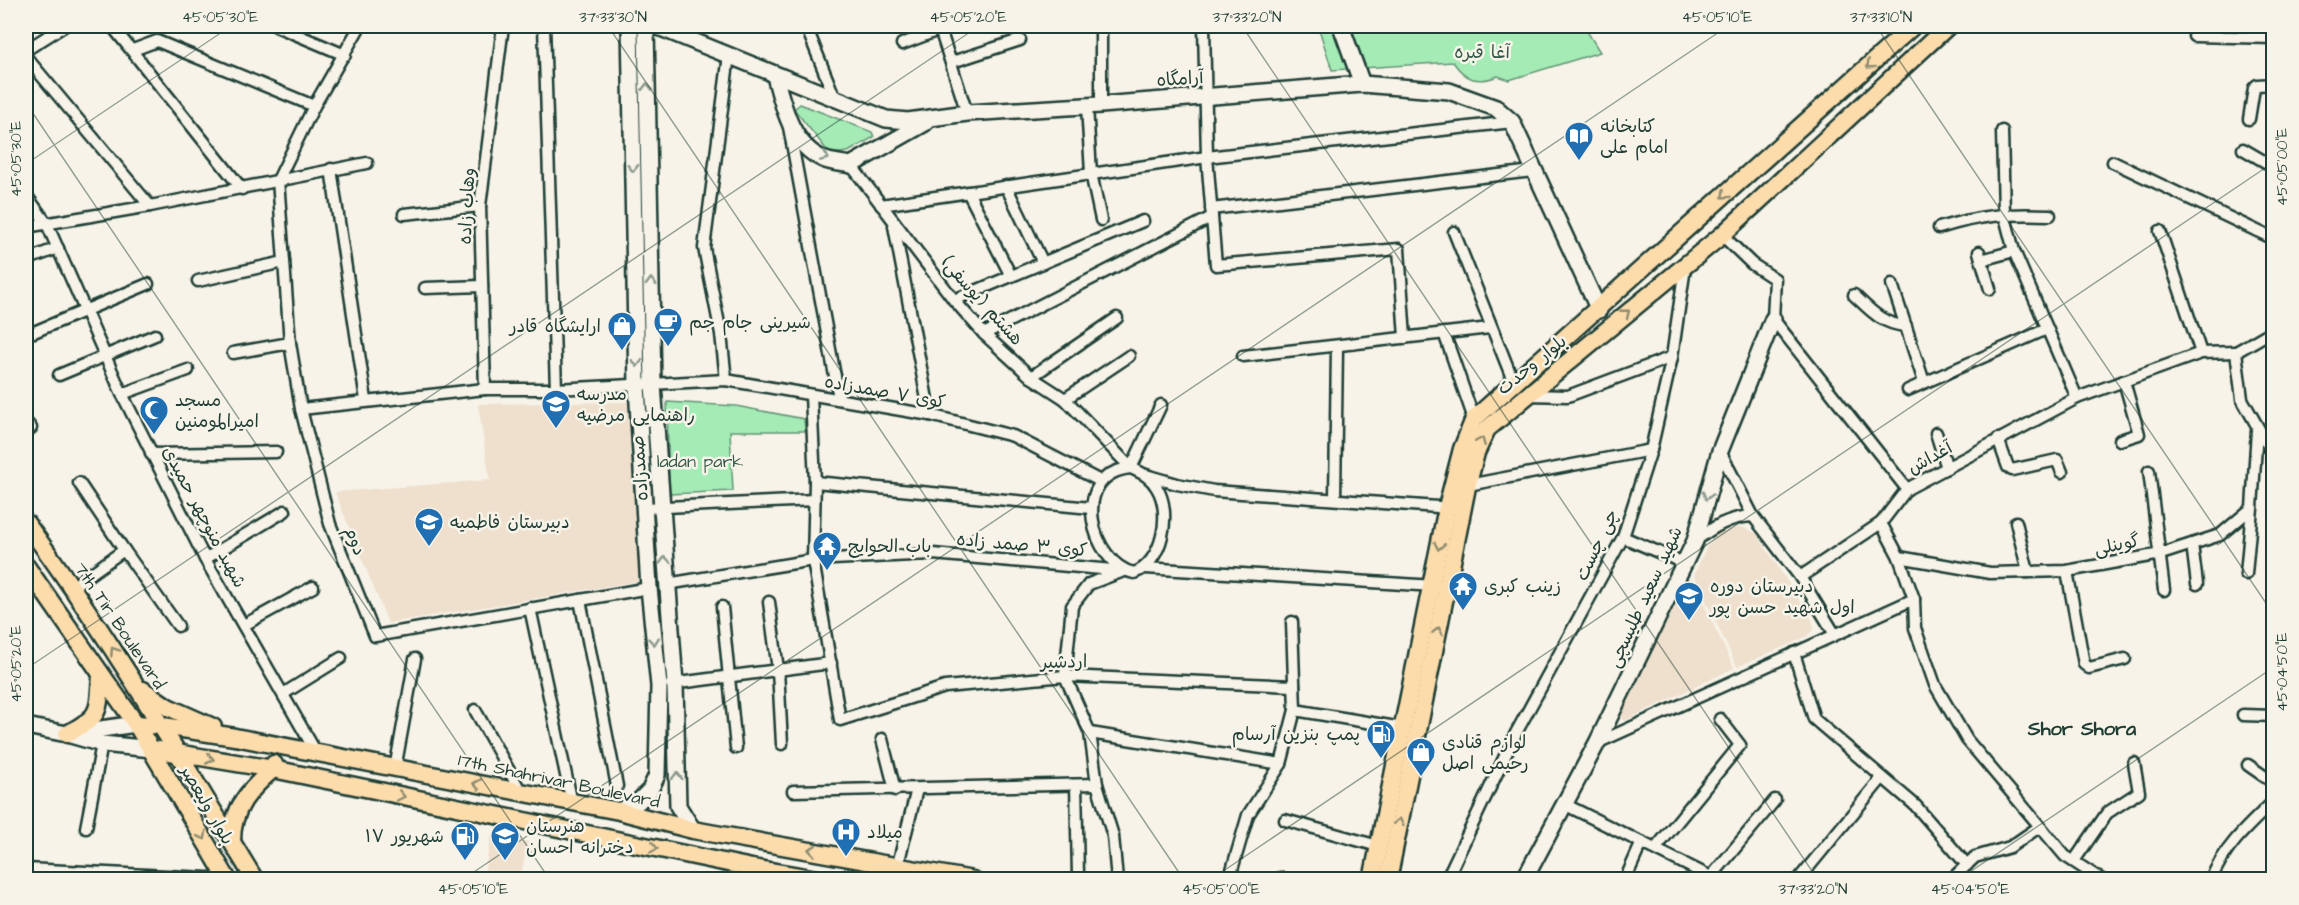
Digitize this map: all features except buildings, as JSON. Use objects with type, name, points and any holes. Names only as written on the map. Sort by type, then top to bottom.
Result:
[{"type":"main road","name":"آرامگاه","points":[[643,26],[729,55],[775,76],[886,119],[908,122],[968,112],[1094,105],[1362,84],[1449,91],[1496,108],[1512,123],[1599,310]]},
{"type":"main road","name":"صمدزاده","points":[[643,26],[653,385],[675,684],[678,806],[693,830]]},
{"type":"main road","name":"صمدزاده","points":[[618,811],[638,802],[650,790],[657,775],[659,686],[649,588],[637,386],[643,26]]},
{"type":"main road","points":[[1341,26],[1362,84]]},
{"type":"main road","name":"بلوار وحدت","points":[[1460,486],[1486,429],[1519,389],[1599,310],[1913,26]]},
{"type":"main road","name":"بلوار وحدت","points":[[1388,879],[1410,730],[1460,486],[1462,449],[1474,419],[1519,389],[1684,267],[1722,235],[1948,26]]},
{"type":"main road","points":[[775,76],[787,121],[808,148],[823,159],[852,165],[932,119]]},
{"type":"main road","name":"شهید سعید طلیسچی","points":[[1524,879],[1598,743],[1695,541],[1720,451],[1773,319]]},
{"type":"main road","name":"7th Tir Boulevard","points":[[26,523],[72,587],[179,753]]},
{"type":"main road","points":[[26,566],[152,749]]},
{"type":"main road","points":[[649,588],[667,584]]},
{"type":"main road","points":[[67,734],[90,721],[98,711],[101,675]]},
{"type":"main road","points":[[135,684],[168,707],[236,737]]},
{"type":"main road","points":[[67,734],[136,724]]},
{"type":"main road","name":"17th Shahrivar Boulevard","points":[[136,724],[236,737],[618,811],[693,830],[898,864],[973,879]]},
{"type":"main road","points":[[26,726],[102,744],[179,753],[273,770],[752,874],[823,879]]},
{"type":"main road","name":"بلوار وحدت","points":[[1372,879],[1378,846],[1410,730]]},
{"type":"main road","points":[[232,842],[232,828],[243,798],[273,770],[276,746]]},
{"type":"main road","name":"بلوار ولیعصر","points":[[152,749],[228,879]]},
{"type":"main road","name":"بلوار ولیعصر","points":[[179,753],[255,879]]},
{"type":"street","points":[[26,50],[64,26]]},
{"type":"street","points":[[112,26],[242,189]]},
{"type":"street","points":[[276,26],[345,55]]},
{"type":"street","points":[[278,180],[314,106],[360,26]]},
{"type":"street","name":"وهاب زاده","points":[[485,389],[480,206],[503,26]]},
{"type":"street","points":[[544,26],[556,389]]},
{"type":"street","points":[[806,26],[837,101]]},
{"type":"street","points":[[1101,26],[1091,173],[1101,220]]},
{"type":"street","points":[[1203,26],[1207,157],[1216,265],[1399,249],[1405,338]]},
{"type":"street","points":[[902,44],[940,27],[968,112]]},
{"type":"street","points":[[2194,36],[2274,38]]},
{"type":"street","points":[[952,62],[1020,40]]},
{"type":"street","points":[[133,50],[157,41],[314,106]]},
{"type":"street","points":[[726,380],[721,334],[704,248],[729,55]]},
{"type":"street","points":[[26,57],[150,206]]},
{"type":"street","points":[[2249,119],[2254,88],[2257,85],[2274,84]]},
{"type":"street","points":[[787,121],[839,398]]},
{"type":"street","points":[[881,205],[1207,157],[1512,123]]},
{"type":"street","points":[[2002,130],[2004,213],[2014,250],[2077,398]]},
{"type":"street","points":[[2242,149],[2274,167]]},
{"type":"street","points":[[2113,162],[2274,239]]},
{"type":"street","points":[[26,227],[150,206],[331,169],[367,164]]},
{"type":"street","name":"هشتم (یوسفی)","points":[[852,165],[954,300],[984,334],[1031,377],[1065,399],[1131,468]]},
{"type":"street","points":[[331,169],[366,400]]},
{"type":"street","points":[[984,334],[1212,213],[1533,171]]},
{"type":"street","name":"دوم","points":[[278,180],[290,343],[301,409],[330,524],[375,636],[649,588]]},
{"type":"street","points":[[1006,186],[1043,263]]},
{"type":"street","points":[[968,192],[1011,276]]},
{"type":"street","name":"شهبد منوچهر حمیدی","points":[[26,195],[47,224],[104,356],[205,559],[317,754]]},
{"type":"street","points":[[404,214],[480,206]]},
{"type":"street","points":[[1939,228],[1972,218],[2004,213],[2050,215]]},
{"type":"street","points":[[954,300],[1143,221]]},
{"type":"street","points":[[894,223],[930,415]]},
{"type":"street","points":[[2160,231],[2201,353]]},
{"type":"street","points":[[1454,232],[1490,328],[1519,389],[1568,396],[1672,357]]},
{"type":"street","points":[[1722,235],[1752,264],[1773,275],[1775,279],[1773,319],[1907,489]]},
{"type":"street","points":[[26,260],[58,248]]},
{"type":"street","points":[[1990,289],[1980,256],[2014,250]]},
{"type":"street","points":[[198,281],[284,262]]},
{"type":"street","name":"چی چست","points":[[1446,879],[1516,734],[1623,537],[1651,450],[1672,357],[1684,267]]},
{"type":"street","points":[[34,332],[148,284]]},
{"type":"street","points":[[1892,284],[1924,382]]},
{"type":"street","points":[[425,288],[482,286]]},
{"type":"street","points":[[1854,295],[1889,324],[1906,326]]},
{"type":"street","points":[[1031,377],[1117,318]]},
{"type":"street","points":[[1243,356],[1490,328]]},
{"type":"street","points":[[1908,390],[2047,329]]},
{"type":"street","points":[[2274,330],[2236,352],[2242,399],[2274,456]]},
{"type":"street","points":[[1444,333],[1474,419]]},
{"type":"street","points":[[59,375],[155,335]]},
{"type":"street","points":[[233,353],[290,343]]},
{"type":"street","points":[[1335,499],[1337,346]]},
{"type":"street","name":"آغداش","points":[[1800,577],[1881,523],[1907,489],[2077,398],[2201,353],[2236,352]]},
{"type":"street","points":[[1065,399],[1129,356]]},
{"type":"street","points":[[122,394],[188,370]]},
{"type":"street","name":"کوی ۷ صمدزاده","points":[[301,409],[366,400],[485,389],[637,386],[726,380],[930,415],[1013,436],[1100,481]]},
{"type":"street","points":[[2120,440],[2139,434],[2124,381]]},
{"type":"street","points":[[659,686],[831,663],[813,560],[815,482],[811,396]]},
{"type":"street","points":[[1131,468],[1161,405]]},
{"type":"street","points":[[26,422],[31,428],[26,432]]},
{"type":"street","points":[[2246,574],[2257,429]]},
{"type":"street","points":[[1936,434],[1947,468]]},
{"type":"street","points":[[1998,439],[2008,467],[2012,470],[2057,460],[2062,472]]},
{"type":"street","points":[[1460,486],[1651,450]]},
{"type":"street","points":[[1720,451],[1753,516],[1800,577],[1834,633]]},
{"type":"street","points":[[151,454],[276,452]]},
{"type":"street","points":[[1439,587],[1145,568],[1134,573],[1124,571],[1117,566],[1100,542],[1091,508],[1100,481],[1116,470],[1131,468],[1146,475],[1203,489],[1455,508]]},
{"type":"street","points":[[2149,471],[2164,590]]},
{"type":"street","points":[[1145,568],[1160,540],[1164,521],[1163,506],[1157,488],[1146,475]]},
{"type":"street","points":[[815,482],[1091,508]]},
{"type":"street","points":[[79,483],[178,626]]},
{"type":"street","points":[[645,508],[814,500]]},
{"type":"street","name":"گوینلی","points":[[1899,557],[1990,573],[2067,571],[2161,554],[2220,535],[2252,508]]},
{"type":"street","points":[[205,559],[285,511]]},
{"type":"street","points":[[1695,541],[1720,524],[1737,517],[1753,516]]},
{"type":"street","points":[[2016,522],[2028,572]]},
{"type":"street","points":[[1881,523],[1899,557],[1914,599],[1915,628],[1935,685],[1967,740],[2039,827],[2074,861],[2102,879]]},
{"type":"street","points":[[1623,537],[1684,563]]},
{"type":"street","points":[[2192,544],[2197,584]]},
{"type":"street","points":[[72,587],[124,550]]},
{"type":"street","name":"کوی ۳ صمد زاده","points":[[667,584],[813,560],[933,554],[1124,571]]},
{"type":"street","points":[[1117,879],[1113,836],[1097,784],[1090,734],[1065,676],[1072,606],[1089,584],[1124,571]]},
{"type":"street","points":[[2067,571],[2084,664],[2089,668],[2125,659]]},
{"type":"street","points":[[244,625],[313,587]]},
{"type":"street","points":[[1598,743],[1834,633],[1914,599]]},
{"type":"street","points":[[580,600],[617,786]]},
{"type":"street","points":[[769,602],[778,670],[782,744]]},
{"type":"street","points":[[722,607],[736,748]]},
{"type":"street","points":[[530,608],[572,803]]},
{"type":"street","points":[[1229,879],[1248,815],[1281,764],[1295,710],[1292,622]]},
{"type":"street","points":[[1794,653],[1814,719],[1915,805],[1967,865]]},
{"type":"street","points":[[283,694],[341,658]]},
{"type":"street","points":[[395,769],[415,659]]},
{"type":"street","name":"اردشیر","points":[[831,663],[840,720],[945,687],[1065,676],[1294,686]]},
{"type":"street","points":[[475,710],[521,792]]},
{"type":"street","points":[[1295,710],[1410,730]]},
{"type":"street","points":[[2243,715],[2274,716]]},
{"type":"street","points":[[1656,848],[1740,745],[1720,719]]},
{"type":"street","points":[[1090,734],[1281,764]]},
{"type":"street","points":[[882,739],[895,790]]},
{"type":"street","points":[[86,828],[102,744]]},
{"type":"street","points":[[2074,861],[2107,813],[2139,792],[2134,763]]},
{"type":"street","points":[[2248,765],[2274,783]]},
{"type":"street","points":[[1798,879],[1882,778]]},
{"type":"street","points":[[793,791],[1097,784]]},
{"type":"street","points":[[1076,785],[1078,875]]},
{"type":"street","points":[[898,864],[917,789]]},
{"type":"street","points":[[1566,805],[1711,877],[1775,800]]},
{"type":"street","points":[[2211,879],[2217,864],[2234,840],[2274,801]]},
{"type":"street","points":[[1285,820],[1378,846]]},
{"type":"street","points":[[1951,879],[1983,854],[2010,848],[2039,827]]},
{"type":"street","points":[[1625,879],[1642,842]]},
{"type":"street","points":[[26,869],[228,879]]},
{"type":"shaded area","points":[[628,402],[639,581],[388,623],[335,492],[490,480],[478,404]]},
{"type":"shaded area","points":[[1741,527],[1756,533],[1812,620],[1814,629],[1806,637],[1737,667],[1694,575],[1706,548],[1719,532]]},
{"type":"shaded area","name":"دبیرستان دوره اول شهید حسن پور","points":[[1691,577],[1734,668],[1624,721],[1618,714]]},
{"type":"shaded area","name":"هنرستان دخترانه احسان","points":[[492,834],[528,842],[520,879],[483,879]]},
{"type":"green space","name":"آغا قبره","points":[[1318,26],[1588,26],[1585,28],[1600,52],[1509,80],[1498,76],[1484,80],[1472,79],[1453,62],[1332,70]]},
{"type":"green space","points":[[800,104],[872,132],[874,137],[848,152],[830,154],[794,109]]},
{"type":"green space","name":"ladan park","points":[[667,402],[736,406],[804,419],[805,431],[730,431],[733,491],[669,494]]},
{"type":"place","name":"کتابخانه امام علی","points":[[1579,162]]},
{"type":"place","name":"شیرینی جام جم","points":[[668,348]]},
{"type":"place","name":"ارایشگاه قادر","points":[[622,352]]},
{"type":"place","name":"مدرسه راهنمایی مرضیه","points":[[556,430]]},
{"type":"place","name":"مسجد امیرالمومنین","points":[[154,436]]},
{"type":"place","name":"دبیرستان فاطمیه","points":[[429,548]]},
{"type":"place","name":"باب الحوایج","points":[[827,572]]},
{"type":"place","name":"زینب کبری","points":[[1463,612]]},
{"type":"place","name":"دبیرستان دوره اول شهید حسن پور","points":[[1689,622]]},
{"type":"place","name":"پمپ بنزین آرسام","points":[[1381,760]]},
{"type":"place","name":"لوازم قنادی رحیمی اصل","points":[[1421,778]]},
{"type":"place","name":"میلاد","points":[[846,858]]},
{"type":"place","name":"۱۷ شهریور","points":[[465,862]]},
{"type":"place","name":"هنرستان دخترانه احسان","points":[[505,862]]},
{"type":"district","name":"Shor Shora","points":[[2082,729]]}]
